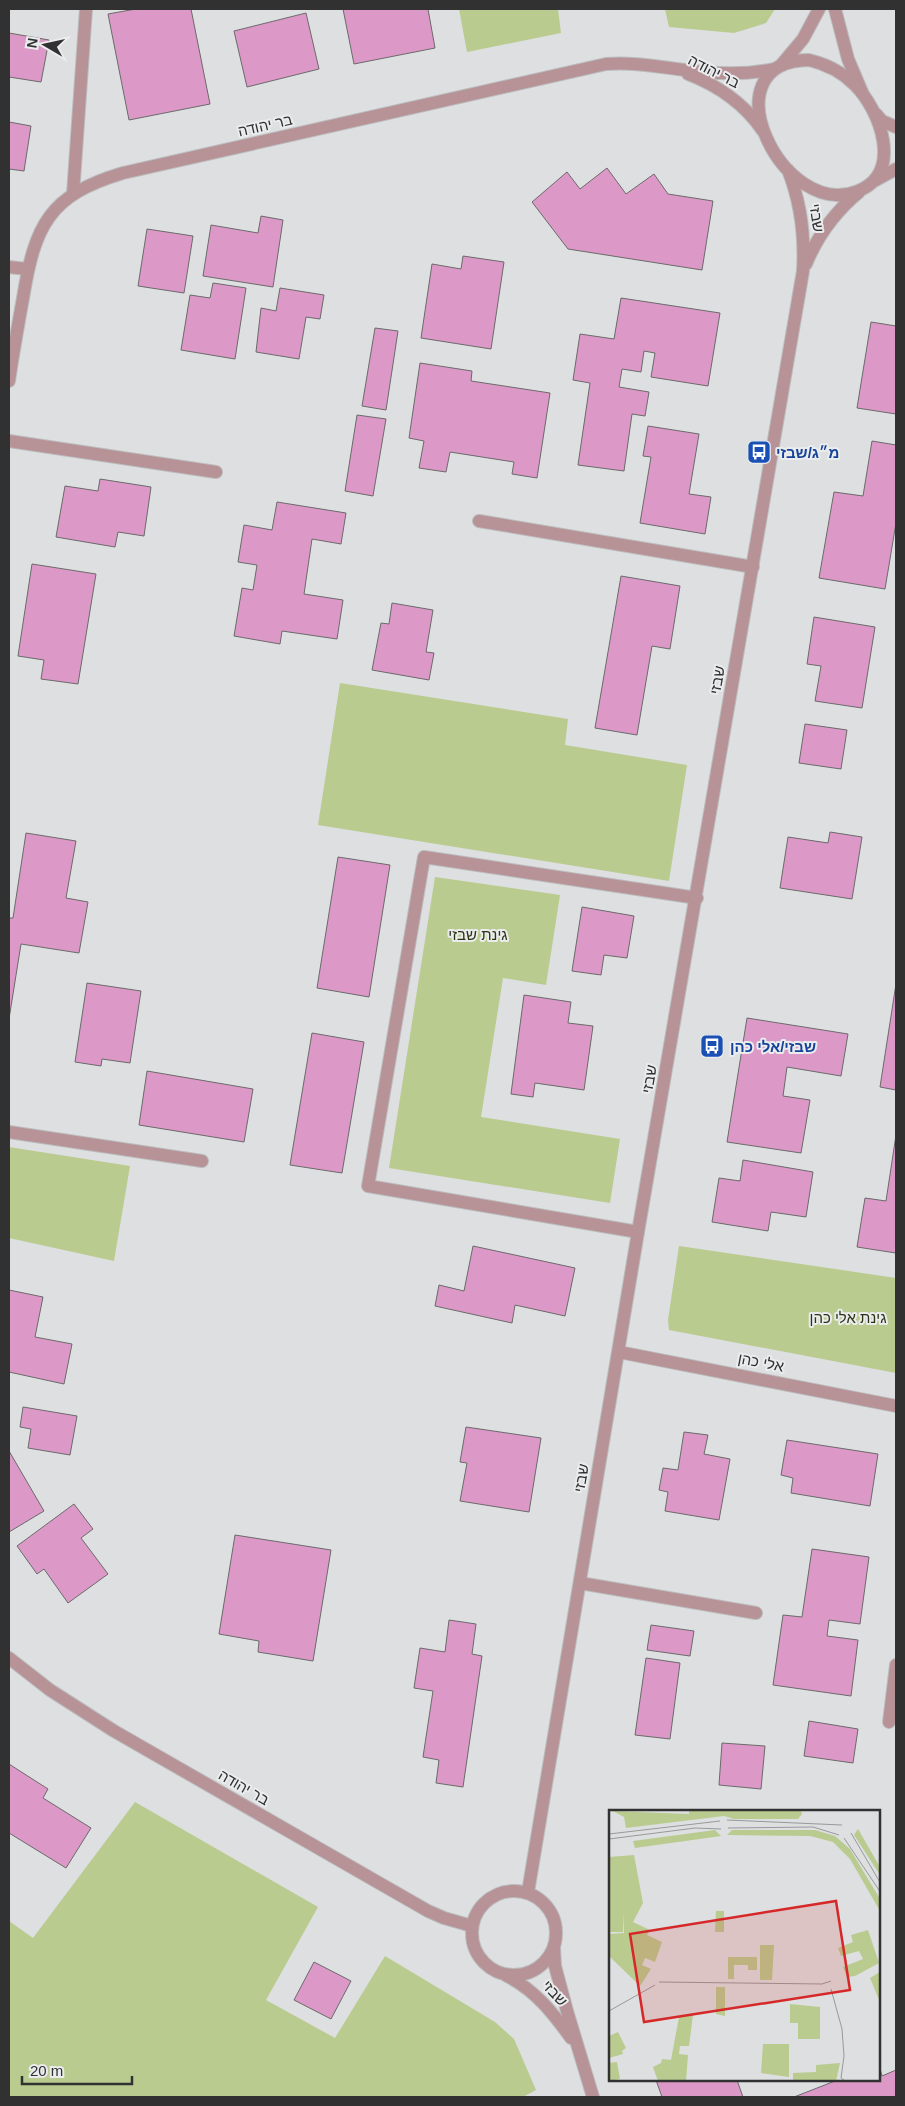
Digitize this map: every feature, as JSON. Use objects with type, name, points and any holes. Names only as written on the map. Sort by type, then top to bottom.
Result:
[{"type":"street","points":[[73,194],[86,9]]},
{"type":"street","points":[[819,9],[803,39],[764,82],[760,91],[759,109],[763,130],[772,151],[788,170],[806,184],[825,193],[844,195],[861,191],[872,182],[896,169]]},
{"type":"street","points":[[835,9],[848,59],[863,94],[882,121],[896,127]]},
{"type":"street","points":[[778,67],[799,60],[818,62],[847,77],[863,94]]},
{"type":"street","name":"בר יהודה","points":[[9,381],[31,251],[44,223],[63,202],[73,194],[97,182],[123,173],[606,64],[637,63],[696,71],[728,73],[778,67]]},
{"type":"street","name":"בר יהודה","points":[[667,66],[696,77],[724,92],[751,113],[763,130]]},
{"type":"street","points":[[872,182],[879,172],[884,155],[882,135],[876,114]]},
{"type":"street","name":"שבזי","points":[[528,1892],[638,1232],[804,271],[802,217],[795,188],[788,170]]},
{"type":"street","name":"שבזי","points":[[804,271],[815,245],[826,228],[845,205],[861,191]]},
{"type":"street","points":[[9,267],[27,269]]},
{"type":"street","points":[[9,442],[216,472]]},
{"type":"street","points":[[479,521],[753,567]]},
{"type":"street","points":[[638,1232],[368,1186],[424,857],[697,898]]},
{"type":"street","points":[[9,1132],[202,1161]]},
{"type":"street","name":"אלי כהן","points":[[619,1352],[896,1406]]},
{"type":"street","points":[[580,1583],[756,1613]]},
{"type":"street","name":"בר יהודה","points":[[9,1658],[50,1690],[114,1732],[428,1911],[472,1926]]},
{"type":"street","points":[[889,1722],[896,1665]]},
{"type":"street","points":[[514,1890],[528,1892],[540,1899],[552,1914],[556,1933],[554,1946],[544,1963],[528,1973],[514,1975],[501,1973],[489,1967],[477,1952],[472,1940],[472,1926],[480,1908],[495,1895],[514,1890]]},
{"type":"street","name":"שבזי","points":[[554,1946],[557,1974],[576,2045],[593,2097]]},
{"type":"street","name":"שבזי","points":[[501,1973],[520,1982],[535,1994],[576,2045]]},
{"type":"green space","points":[[459,9],[558,9],[561,33],[467,52]]},
{"type":"green space","points":[[665,9],[775,9],[766,23],[734,33],[669,27]]},
{"type":"green space","points":[[340,683],[568,719],[565,745],[687,765],[669,881],[318,825]]},
{"type":"green space","name":"גינת שבזי","points":[[435,877],[560,895],[546,985],[503,978],[481,1117],[620,1139],[610,1203],[389,1168]]},
{"type":"green space","points":[[9,1147],[130,1166],[114,1261],[9,1238]]},
{"type":"green space","name":"גינת אלי כהן","points":[[679,1246],[896,1278],[896,1373],[669,1330],[668,1320]]},
{"type":"green space","points":[[135,1802],[318,1907],[266,2000],[335,2038],[385,1956],[495,2022],[514,2039],[536,2090],[523,2097],[9,2097],[9,1921],[33,1938]]},
{"type":"building","points":[[136,9],[191,9],[210,104],[129,120],[108,14]]},
{"type":"building","points":[[343,9],[428,9],[435,48],[354,64]]},
{"type":"building","points":[[306,13],[319,69],[247,87],[234,31]]},
{"type":"building","points":[[9,33],[49,40],[41,82],[9,77]]},
{"type":"building","points":[[9,122],[31,126],[24,171],[9,169]]},
{"type":"building","points":[[607,168],[626,194],[654,174],[668,194],[713,201],[702,270],[568,249],[532,202],[567,172],[580,189]]},
{"type":"building","points":[[261,216],[283,220],[273,287],[203,276],[211,225],[258,233]]},
{"type":"building","points":[[147,229],[193,236],[184,293],[138,286]]},
{"type":"building","points":[[463,256],[504,262],[491,349],[421,338],[432,264],[461,269]]},
{"type":"building","points":[[213,283],[246,288],[235,359],[181,350],[190,295],[210,298]]},
{"type":"building","points":[[280,288],[324,295],[320,319],[306,317],[299,359],[256,352],[261,308],[276,311]]},
{"type":"building","points":[[621,298],[720,313],[708,386],[651,377],[655,353],[644,351],[641,372],[622,369],[619,387],[649,392],[645,416],[632,414],[624,471],[578,465],[590,383],[573,380],[580,334],[614,339]]},
{"type":"building","points":[[871,322],[896,326],[896,414],[857,408]]},
{"type":"building","points":[[375,328],[398,331],[386,410],[362,406]]},
{"type":"building","points":[[420,363],[472,371],[471,381],[550,393],[537,478],[512,474],[514,462],[450,452],[446,472],[419,468],[424,441],[409,438]]},
{"type":"building","points":[[357,415],[386,419],[373,496],[345,491]]},
{"type":"building","points":[[648,426],[699,434],[689,494],[711,497],[705,534],[640,523],[651,457],[643,456]]},
{"type":"building","points":[[872,441],[896,445],[896,523],[885,589],[819,578],[834,492],[863,496]]},
{"type":"building","points":[[100,479],[151,487],[144,536],[118,532],[115,547],[56,537],[65,486],[98,491]]},
{"type":"building","points":[[277,502],[346,513],[341,544],[312,539],[304,594],[343,600],[337,639],[282,631],[280,644],[234,636],[242,588],[253,590],[257,565],[238,562],[244,525],[272,530]]},
{"type":"building","points":[[32,564],[96,574],[78,684],[41,679],[44,660],[18,656]]},
{"type":"building","points":[[621,576],[680,586],[670,649],[652,646],[637,735],[595,728]]},
{"type":"building","points":[[392,603],[433,610],[426,652],[434,653],[429,680],[372,670],[381,623],[389,624]]},
{"type":"building","points":[[814,617],[875,627],[862,708],[815,701],[821,666],[807,664]]},
{"type":"building","points":[[805,724],[847,730],[841,769],[799,763]]},
{"type":"building","points":[[830,832],[862,837],[852,899],[780,888],[788,837],[828,843]]},
{"type":"building","points":[[26,833],[76,841],[66,898],[88,902],[79,953],[21,944],[9,1019],[9,918],[13,918]]},
{"type":"building","points":[[338,857],[390,865],[369,997],[317,988]]},
{"type":"building","points":[[582,907],[634,916],[627,958],[604,955],[601,975],[572,971]]},
{"type":"building","points":[[87,983],[141,991],[130,1063],[102,1059],[101,1066],[75,1062]]},
{"type":"building","points":[[896,984],[896,1090],[880,1087]]},
{"type":"building","points":[[524,995],[571,1002],[568,1023],[593,1026],[584,1090],[535,1083],[533,1097],[511,1094]]},
{"type":"building","points":[[747,1018],[848,1034],[841,1076],[787,1067],[783,1096],[810,1100],[801,1153],[727,1142]]},
{"type":"building","points":[[312,1033],[364,1042],[342,1173],[290,1165]]},
{"type":"building","points":[[147,1071],[253,1089],[244,1142],[139,1125]]},
{"type":"building","points":[[896,1135],[896,1253],[857,1247],[865,1198],[886,1201]]},
{"type":"building","points":[[743,1160],[813,1172],[806,1217],[771,1212],[768,1231],[712,1222],[719,1178],[740,1181]]},
{"type":"building","points":[[473,1246],[575,1268],[565,1316],[515,1305],[512,1323],[435,1306],[439,1285],[464,1291]]},
{"type":"building","points":[[9,1290],[43,1297],[35,1337],[72,1344],[64,1384],[9,1372]]},
{"type":"building","points":[[23,1407],[77,1416],[70,1455],[28,1448],[31,1429],[20,1427]]},
{"type":"building","points":[[466,1427],[541,1438],[529,1512],[460,1501],[467,1463],[460,1462]]},
{"type":"building","points":[[684,1432],[708,1435],[704,1454],[730,1459],[719,1520],[665,1511],[668,1492],[659,1490],[663,1468],[678,1470]]},
{"type":"building","points":[[787,1440],[878,1454],[870,1506],[791,1493],[793,1478],[781,1475]]},
{"type":"building","points":[[9,1451],[44,1511],[9,1532]]},
{"type":"building","points":[[74,1504],[93,1529],[81,1538],[108,1574],[68,1603],[44,1569],[37,1574],[17,1546]]},
{"type":"building","points":[[235,1535],[331,1550],[313,1661],[258,1652],[259,1641],[219,1634]]},
{"type":"building","points":[[812,1549],[869,1557],[860,1624],[829,1620],[827,1636],[858,1640],[851,1696],[773,1685],[783,1615],[802,1617]]},
{"type":"building","points":[[449,1620],[476,1624],[472,1654],[482,1656],[463,1787],[436,1783],[439,1760],[423,1757],[433,1691],[414,1688],[420,1648],[445,1652]]},
{"type":"building","points":[[651,1625],[694,1631],[690,1656],[647,1650]]},
{"type":"building","points":[[646,1658],[680,1663],[670,1739],[635,1735]]},
{"type":"building","points":[[809,1721],[858,1729],[853,1763],[804,1756]]},
{"type":"building","points":[[722,1743],[765,1746],[761,1789],[719,1785]]},
{"type":"building","points":[[9,1764],[48,1789],[43,1798],[91,1828],[66,1868],[9,1833]]},
{"type":"building","points":[[314,1962],[351,1981],[331,2019],[294,2000]]},
{"type":"building","points":[[880,2069],[882,2076],[896,2070],[896,2097],[794,2097],[835,2081],[880,2081]]},
{"type":"building","points":[[656,2081],[737,2081],[743,2097],[662,2097]]},
{"type":"place","name":"מ״ג/שבזי","points":[[759,452]]},
{"type":"place","name":"שבזי/אלי כהן","points":[[712,1046]]}]
